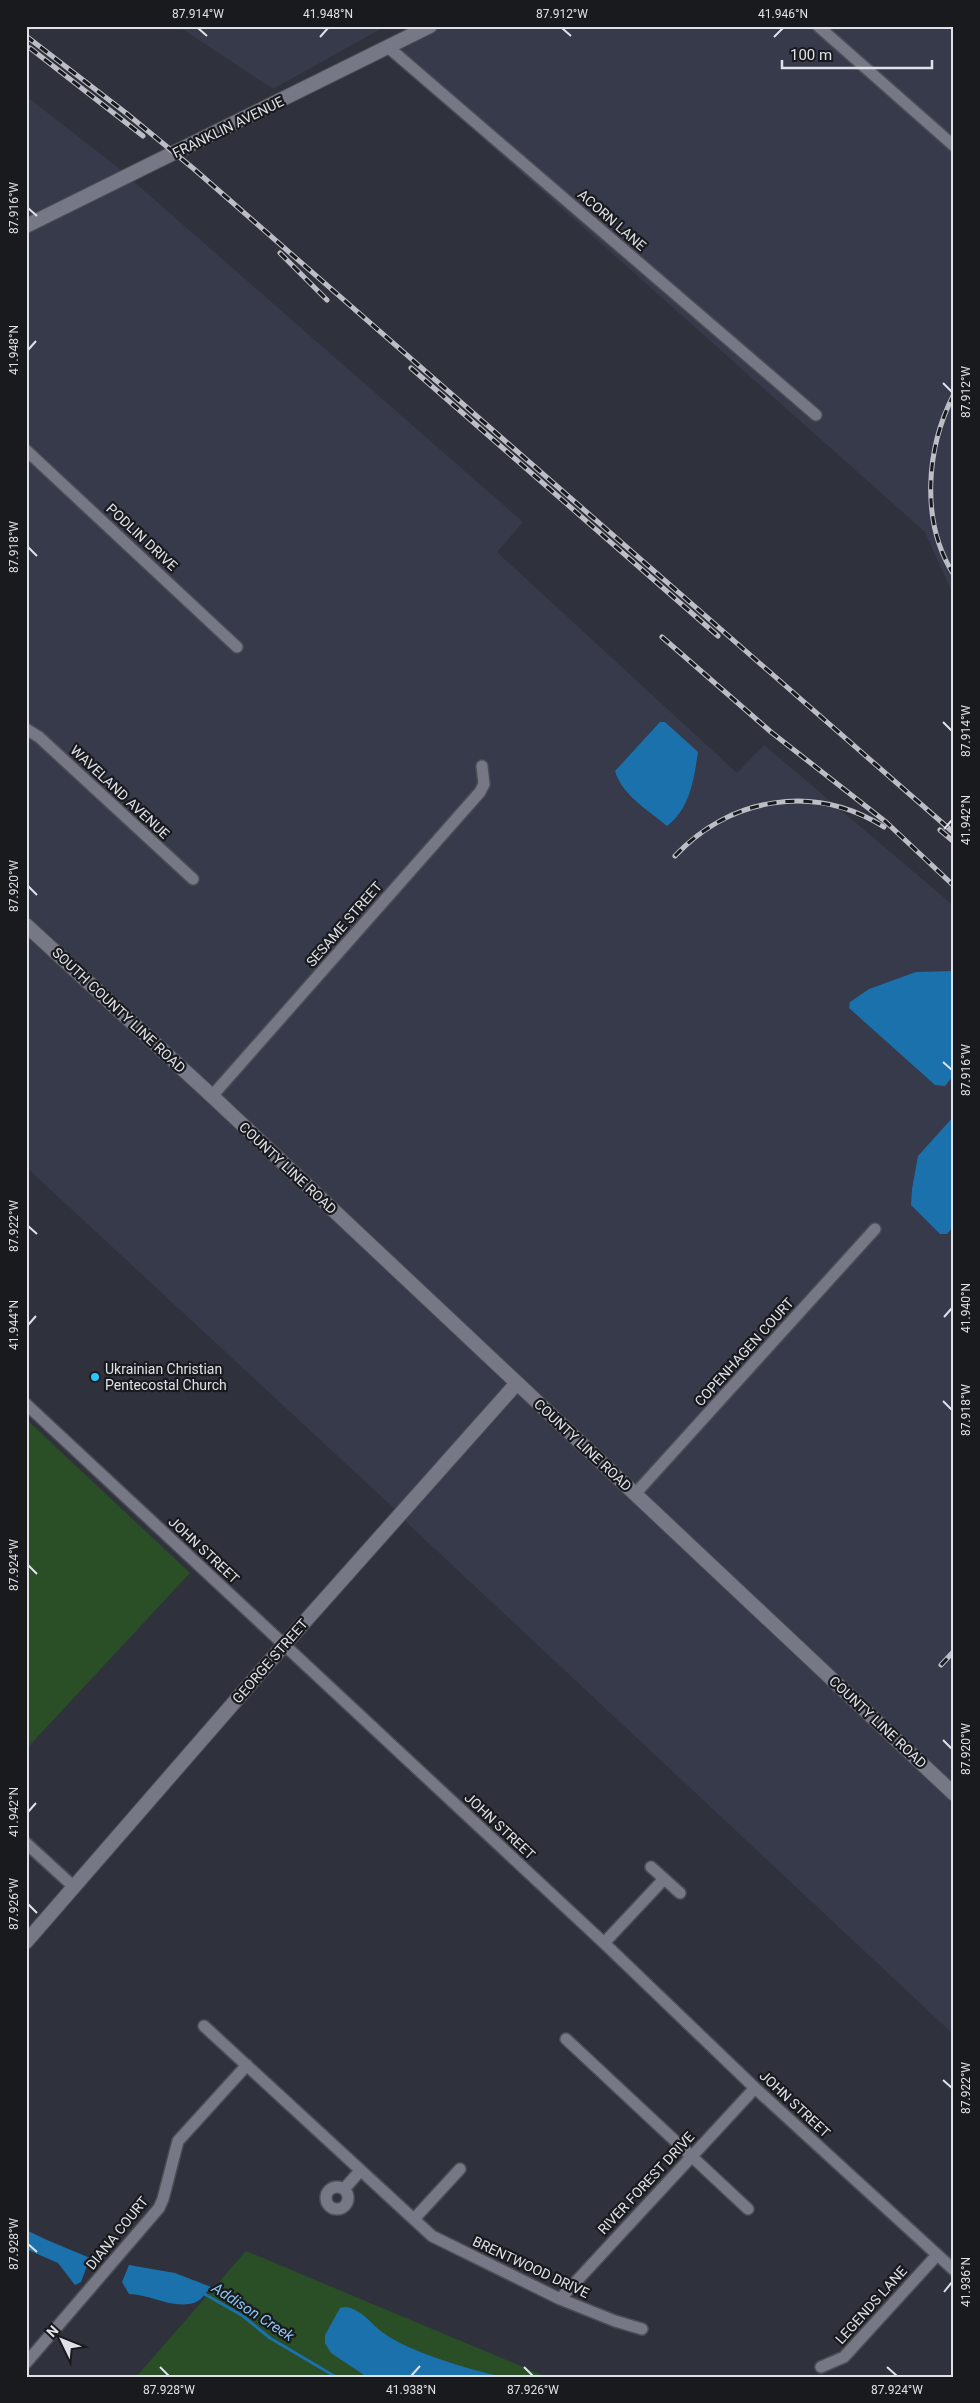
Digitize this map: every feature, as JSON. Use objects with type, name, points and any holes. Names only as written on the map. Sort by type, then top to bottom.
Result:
[{"type":"street","name":"FRANKLIN AVENUE","points":[[26,226],[430,26]]},
{"type":"street","points":[[818,26],[954,146]]},
{"type":"street","name":"ACORN LANE","points":[[388,47],[816,415]]},
{"type":"street","name":"PODLIN DRIVE","points":[[26,450],[237,646]]},
{"type":"street","name":"WAVELAND AVENUE","points":[[26,729],[39,737],[193,879]]},
{"type":"street","name":"SESAME STREET","points":[[212,1096],[480,792],[484,784],[482,766]]},
{"type":"street","name":"SOUTH COUNTY LINE ROAD","points":[[26,925],[212,1096]]},
{"type":"street","name":"COUNTY LINE ROAD","points":[[212,1096],[954,1794]]},
{"type":"street","name":"COPENHAGEN COURT","points":[[635,1494],[875,1229]]},
{"type":"street","name":"GEORGE STREET","points":[[26,1942],[284,1645],[517,1383]]},
{"type":"street","name":"JOHN STREET","points":[[26,1404],[604,1943],[755,2088],[954,2270]]},
{"type":"street","points":[[26,1843],[74,1887]]},
{"type":"street","points":[[651,1868],[680,1893]]},
{"type":"street","points":[[604,1943],[664,1880]]},
{"type":"street","name":"BRENTWOOD DRIVE","points":[[204,2026],[432,2236],[560,2299],[614,2321],[642,2329]]},
{"type":"street","points":[[566,2040],[748,2209]]},
{"type":"street","name":"DIANA COURT","points":[[26,2362],[158,2208],[163,2199],[178,2141],[247,2065]]},
{"type":"street","name":"RIVER FOREST DRIVE","points":[[560,2299],[755,2088]]},
{"type":"street","points":[[414,2219],[460,2169]]},
{"type":"street","points":[[344,2189],[360,2171]]},
{"type":"street","name":"LEGENDS LANE","points":[[821,2367],[844,2358],[937,2255]]},
{"type":"shaded area","points":[[178,26],[386,26],[273,89]]},
{"type":"shaded area","points":[[443,26],[954,26],[954,597],[925,532],[387,53]]},
{"type":"shaded area","points":[[26,96],[116,166],[523,522],[497,552],[737,773],[764,745],[954,906],[954,1788],[26,917]]},
{"type":"shaded area","points":[[26,932],[510,1386],[397,1511],[26,1167]]},
{"type":"shaded area","points":[[515,1391],[954,1800],[954,2035],[402,1518]]},
{"type":"green space","points":[[26,1419],[190,1573],[29,1746],[26,1743]]},
{"type":"green space","points":[[246,2251],[547,2377],[136,2377]]},
{"type":"water","points":[[660,722],[665,722],[698,752],[690,793],[681,811],[667,826],[630,795],[618,780],[615,771]]},
{"type":"water","points":[[954,971],[954,1075],[945,1086],[935,1085],[849,1008],[850,1002],[869,989],[916,972]]},
{"type":"water","points":[[954,1116],[954,1226],[947,1234],[940,1234],[911,1205],[912,1189],[918,1156]]},
{"type":"water","points":[[26,2230],[90,2258],[81,2282],[75,2285],[58,2263],[26,2249]]},
{"type":"water","points":[[129,2265],[175,2273],[211,2287],[200,2300],[181,2305],[129,2294],[122,2282]]},
{"type":"water","points":[[340,2308],[356,2310],[385,2334],[425,2354],[459,2366],[504,2377],[367,2377],[331,2353],[325,2343],[325,2335]]},
{"type":"waterway","name":"Addison Creek","points":[[201,2292],[243,2316],[270,2338],[336,2377]]},
{"type":"railway","points":[[26,36],[126,113],[194,169],[954,833]]},
{"type":"railway","points":[[30,48],[143,136]]},
{"type":"railway","points":[[280,253],[327,300]]},
{"type":"railway","points":[[411,368],[718,636]]},
{"type":"railway","points":[[954,394],[937,438],[931,485],[932,509],[936,532],[943,554],[954,575]]},
{"type":"railway","points":[[662,637],[771,732],[886,822],[954,886]]},
{"type":"railway","points":[[675,856],[697,836],[721,820],[747,809],[774,803],[802,801],[830,805],[857,813],[884,827]]},
{"type":"railway","points":[[940,830],[954,842]]},
{"type":"railway","points":[[941,1665],[954,1651]]},
{"type":"place","name":"Ukrainian Christian Pentecostal Church","points":[[95,1377]]}]
